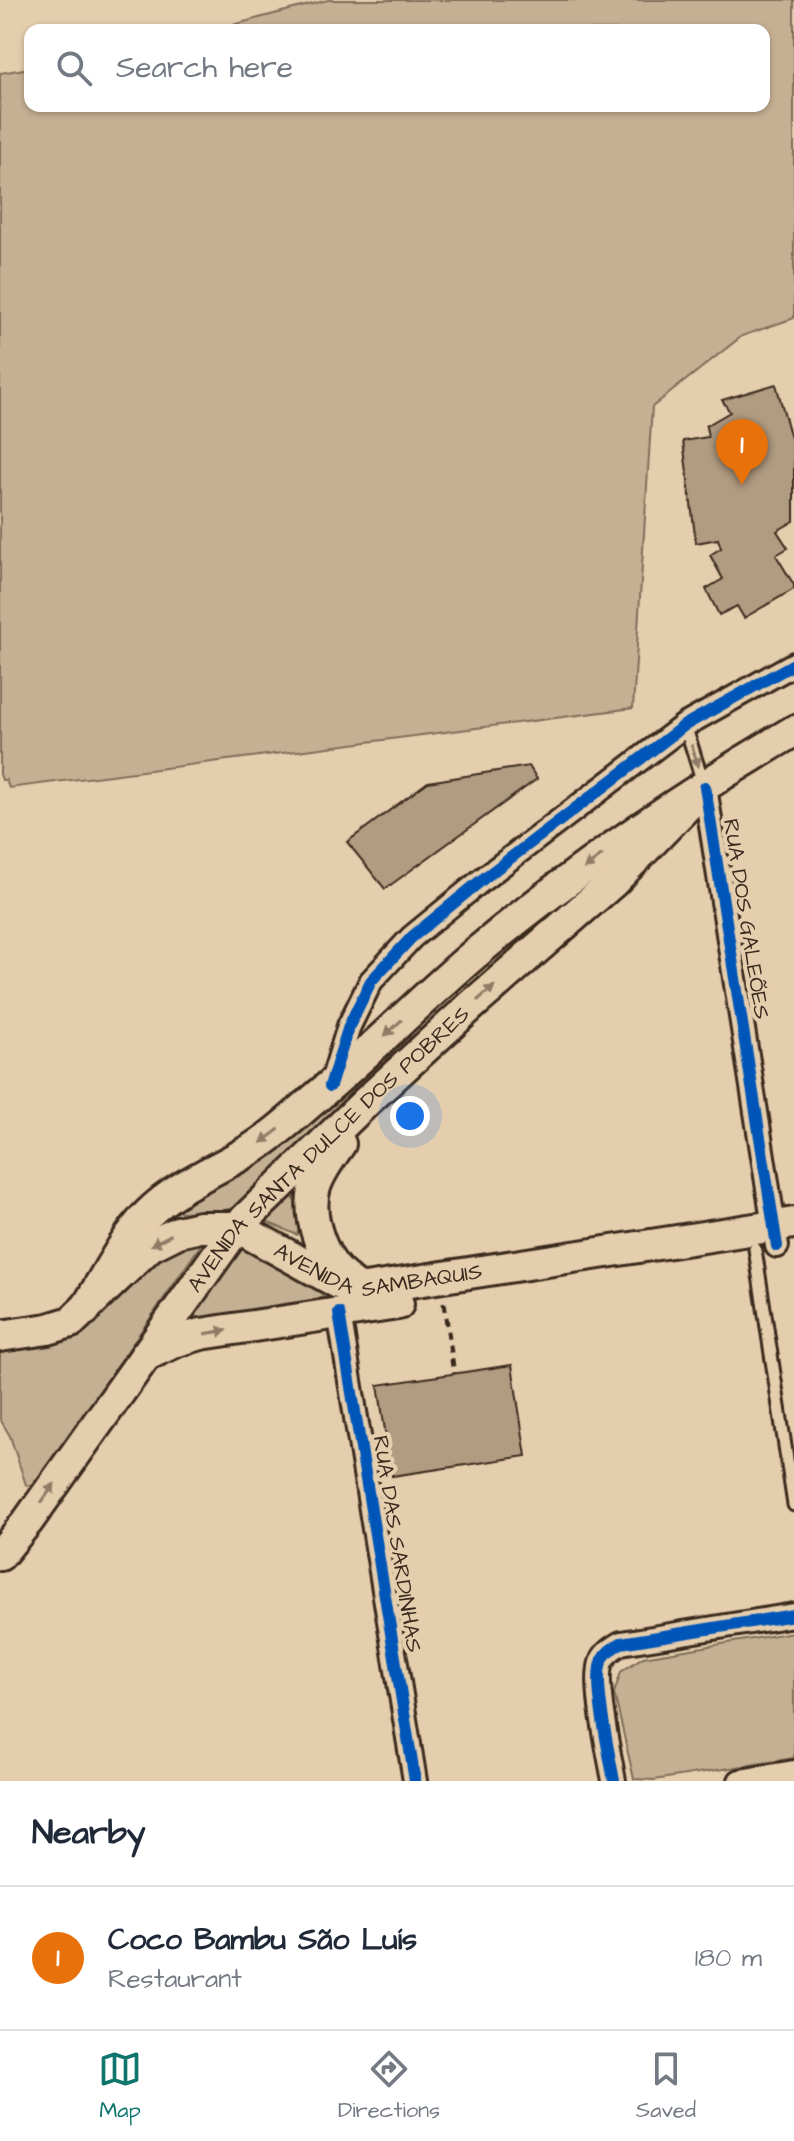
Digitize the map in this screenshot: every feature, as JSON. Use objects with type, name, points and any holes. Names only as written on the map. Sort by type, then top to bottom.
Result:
[{"type":"main road","name":"AVENIDA SANTA DULCE DOS POBRES","points":[[85,1310],[134,1230],[149,1212],[178,1189],[260,1144],[525,913],[621,842],[794,731]]},
{"type":"main road","name":"AVENIDA SANTA DULCE DOS POBRES","points":[[0,1555],[37,1508],[237,1227],[366,1102],[612,883],[705,787]]},
{"type":"main road","points":[[366,1102],[319,1177],[313,1203],[319,1238],[331,1263],[351,1282],[374,1288]]},
{"type":"main road","points":[[0,1336],[71,1322],[142,1253],[160,1240],[188,1229],[237,1227]]},
{"type":"main road","name":"AVENIDA SAMBAQUIS","points":[[237,1227],[338,1283],[358,1289],[779,1238]]},
{"type":"main road","name":"AVENIDA SAMBAQUIS","points":[[143,1357],[201,1334],[443,1298],[779,1238]]},
{"type":"street","points":[[330,1086],[349,1026],[371,981],[412,937],[685,725],[794,664]]},
{"type":"street","name":"RUA DOS GALEÕES","points":[[705,787],[779,1238]]},
{"type":"street","name":"RUA DAS SARDINHAS","points":[[339,1313],[415,1781]]},
{"type":"street","points":[[614,1781],[598,1681],[603,1658],[610,1650],[621,1643],[794,1615]]},
{"type":"street","points":[[740,1781],[794,1772]]},
{"type":"lane","points":[[685,725],[705,787]]},
{"type":"lane","name":"RUA DOS GALEÕES","points":[[779,1238],[794,1505]]},
{"type":"path","points":[[443,1298],[454,1374]]},
{"type":"shaded area","points":[[328,0],[794,0],[794,318],[742,336],[652,407],[633,708],[9,788],[0,774],[0,73],[24,69],[24,112],[770,112],[770,24],[236,24]]},
{"type":"shaded area","points":[[412,1037],[236,1207],[181,1212],[177,1209],[276,1152],[402,1039]]},
{"type":"shaded area","points":[[289,1196],[294,1198],[299,1228],[297,1235],[266,1220]]},
{"type":"shaded area","points":[[202,1243],[36,1484],[26,1485],[10,1436],[0,1419],[0,1348],[66,1340],[78,1333],[166,1251]]},
{"type":"shaded area","points":[[244,1245],[324,1291],[324,1296],[297,1305],[192,1320],[233,1251]]},
{"type":"shaded area","points":[[794,1632],[794,1758],[654,1780],[634,1779],[614,1693],[621,1672],[643,1657]]},
{"type":"building","points":[[776,384],[794,449],[794,521],[777,531],[788,548],[776,555],[794,589],[744,618],[737,606],[719,615],[706,589],[723,579],[710,555],[721,548],[718,539],[696,543],[683,441],[708,437],[706,426],[730,412],[722,400]]},
{"type":"building","points":[[529,766],[537,779],[385,889],[347,842],[428,782]]},
{"type":"building","points":[[512,1365],[526,1456],[392,1476],[378,1385]]},
{"type":"cycle path","points":[[330,1086],[349,1026],[371,981],[412,937],[685,725],[794,664]]},
{"type":"cycle path","points":[[705,787],[777,1246]]},
{"type":"cycle path","points":[[339,1313],[415,1781]]},
{"type":"cycle path","points":[[614,1781],[599,1684],[599,1670],[608,1652],[621,1643],[794,1615]]},
{"type":"place","name":"Coco Bambu São Luís","points":[[742,485]]}]
